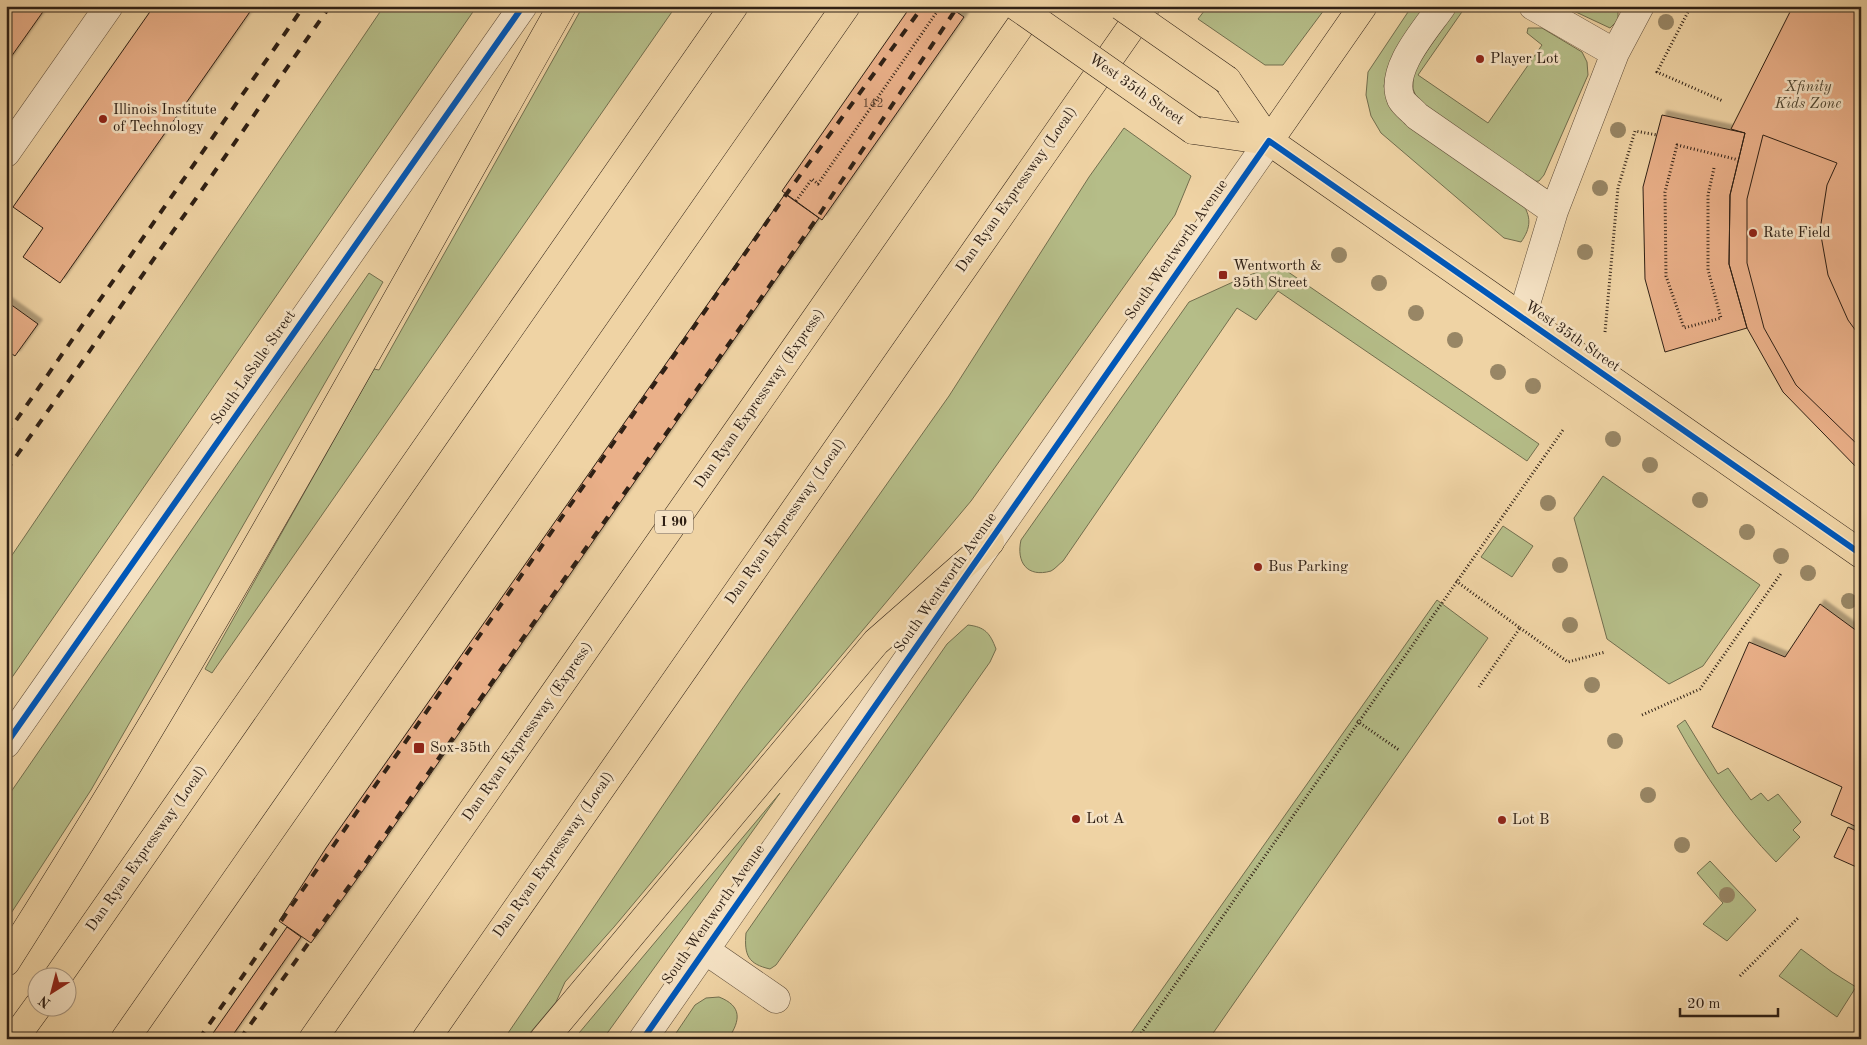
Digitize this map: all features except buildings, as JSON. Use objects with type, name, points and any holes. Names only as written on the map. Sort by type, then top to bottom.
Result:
[{"type":"main road","points":[[6,962],[126,770],[230,593],[562,6]]},
{"type":"main road","name":"Dan Ryan Expressway (Local)","points":[[64,968],[734,6]]},
{"type":"main road","points":[[126,1039],[846,6]]},
{"type":"main road","name":"West 35th Street","points":[[1016,6],[1193,130],[1269,140]]},
{"type":"main road","name":"Dan Ryan Expressway (Express)","points":[[313,1039],[1034,6]]},
{"type":"main road","name":"West 35th Street","points":[[1121,6],[1227,80],[1269,140],[1861,554]]},
{"type":"main road","name":"Dan Ryan Expressway (Local)","points":[[426,1039],[1146,6]]},
{"type":"main road","name":"South Wentworth Avenue","points":[[1269,140],[1362,6]]},
{"type":"main road","points":[[544,1039],[876,642],[990,542]]},
{"type":"main road","points":[[14,1039],[29,1018]]},
{"type":"street","points":[[6,153],[109,6]]},
{"type":"street","name":"South LaSalle Street","points":[[6,744],[523,6]]},
{"type":"street","points":[[1442,6],[1406,57],[1398,80],[1401,99],[1417,116],[1554,211]]},
{"type":"street","points":[[1532,6],[1615,54]]},
{"type":"street","points":[[1522,318],[1554,211],[1615,54],[1640,6]]},
{"type":"street","name":"South Wentworth Avenue","points":[[643,1039],[1269,140]]},
{"type":"street","points":[[705,950],[776,999]]},
{"type":"path","points":[[796,201],[812,179],[818,184],[941,6]]},
{"type":"path","points":[[1691,6],[1657,72],[1723,101]]},
{"type":"path","points":[[1605,332],[1618,188],[1636,131],[1657,135]]},
{"type":"path","points":[[1714,168],[1708,195],[1708,270],[1721,318],[1684,328],[1666,276],[1665,192],[1677,145],[1738,160]]},
{"type":"path","points":[[1137,1039],[1563,430]]},
{"type":"path","points":[[1642,715],[1700,689],[1782,572]]},
{"type":"path","points":[[1456,581],[1568,662],[1605,652]]},
{"type":"path","points":[[1479,687],[1520,628]]},
{"type":"path","points":[[1357,722],[1399,750]]},
{"type":"path","points":[[1740,976],[1799,917]]},
{"type":"green space","points":[[384,6],[477,6],[6,686],[6,564]]},
{"type":"green space","points":[[583,6],[676,6],[212,673],[205,669],[374,369],[379,370]]},
{"type":"green space","points":[[1208,6],[1327,6],[1283,65],[1265,65],[1198,19]]},
{"type":"green space","points":[[1412,6],[1427,6],[1396,50],[1388,67],[1384,86],[1388,104],[1406,121],[1521,202],[1527,212],[1529,222],[1527,232],[1521,242],[1504,238],[1381,133],[1371,116],[1366,95],[1368,72]]},
{"type":"green space","points":[[1458,6],[1466,6],[1418,75],[1488,123],[1542,45],[1527,33],[1528,28],[1542,28],[1582,52],[1587,62],[1588,75],[1544,175],[1539,181],[1530,182],[1418,101],[1413,89],[1413,71]]},
{"type":"green space","points":[[1563,6],[1618,6],[1618,20],[1610,28]]},
{"type":"green space","points":[[1124,128],[1191,176],[1175,215],[971,501],[614,927],[565,982],[556,1002],[525,1039],[504,1039],[740,692],[949,396],[1089,177]]},
{"type":"green space","points":[[1278,265],[1539,444],[1527,461],[1278,291],[1256,320],[1237,308],[1063,561],[1051,571],[1043,573],[1035,572],[1025,566],[1020,555],[1021,540],[1189,302],[1244,277]]},
{"type":"green space","points":[[369,273],[383,282],[91,790],[6,921],[6,799]]},
{"type":"green space","points":[[1603,476],[1760,585],[1703,666],[1669,684],[1607,639],[1574,518]]},
{"type":"green space","points":[[1503,526],[1533,546],[1512,577],[1481,557]]},
{"type":"green space","points":[[1437,600],[1488,638],[1209,1039],[1127,1039]]},
{"type":"green space","points":[[968,625],[983,629],[991,639],[996,649],[990,662],[776,965],[770,969],[752,961],[747,953],[746,933],[947,644]]},
{"type":"green space","points":[[1685,720],[1718,774],[1728,768],[1751,800],[1761,793],[1768,801],[1778,794],[1801,822],[1793,830],[1800,837],[1776,862],[1734,814],[1698,762],[1677,726]]},
{"type":"green space","points":[[780,793],[603,1039],[574,1039]]},
{"type":"green space","points":[[1710,861],[1756,910],[1727,941],[1703,924],[1723,903],[1697,873]]},
{"type":"green space","points":[[1801,949],[1856,987],[1837,1017],[1779,976]]},
{"type":"green space","points":[[719,997],[732,1005],[737,1014],[735,1026],[728,1039],[672,1039],[695,1005],[706,998]]},
{"type":"railway","points":[[6,435],[304,6]]},
{"type":"railway","points":[[6,471],[330,6]]},
{"type":"railway","points":[[199,1039],[785,196],[923,6]]},
{"type":"railway","points":[[240,1039],[817,218],[958,6]]},
{"type":"cycle path","points":[[6,744],[523,6]]},
{"type":"cycle path","points":[[643,1039],[1269,141],[1861,554]]},
{"type":"place","name":"Player Lot","points":[[1480,59]]},
{"type":"place","name":"Illinois Institute of Technology","points":[[103,119]]},
{"type":"place","name":"Rate Field","points":[[1753,233]]},
{"type":"place","name":"Wentworth & 35th Street","points":[[1223,275]]},
{"type":"place","name":"Bus Parking","points":[[1258,567]]},
{"type":"place","name":"Sox-35th","points":[[419,748]]},
{"type":"place","name":"Lot A","points":[[1076,819]]},
{"type":"place","name":"Lot B","points":[[1502,820]]},
{"type":"park label","name":"Xfinity Kids Zone","points":[[1808,96]]}]
